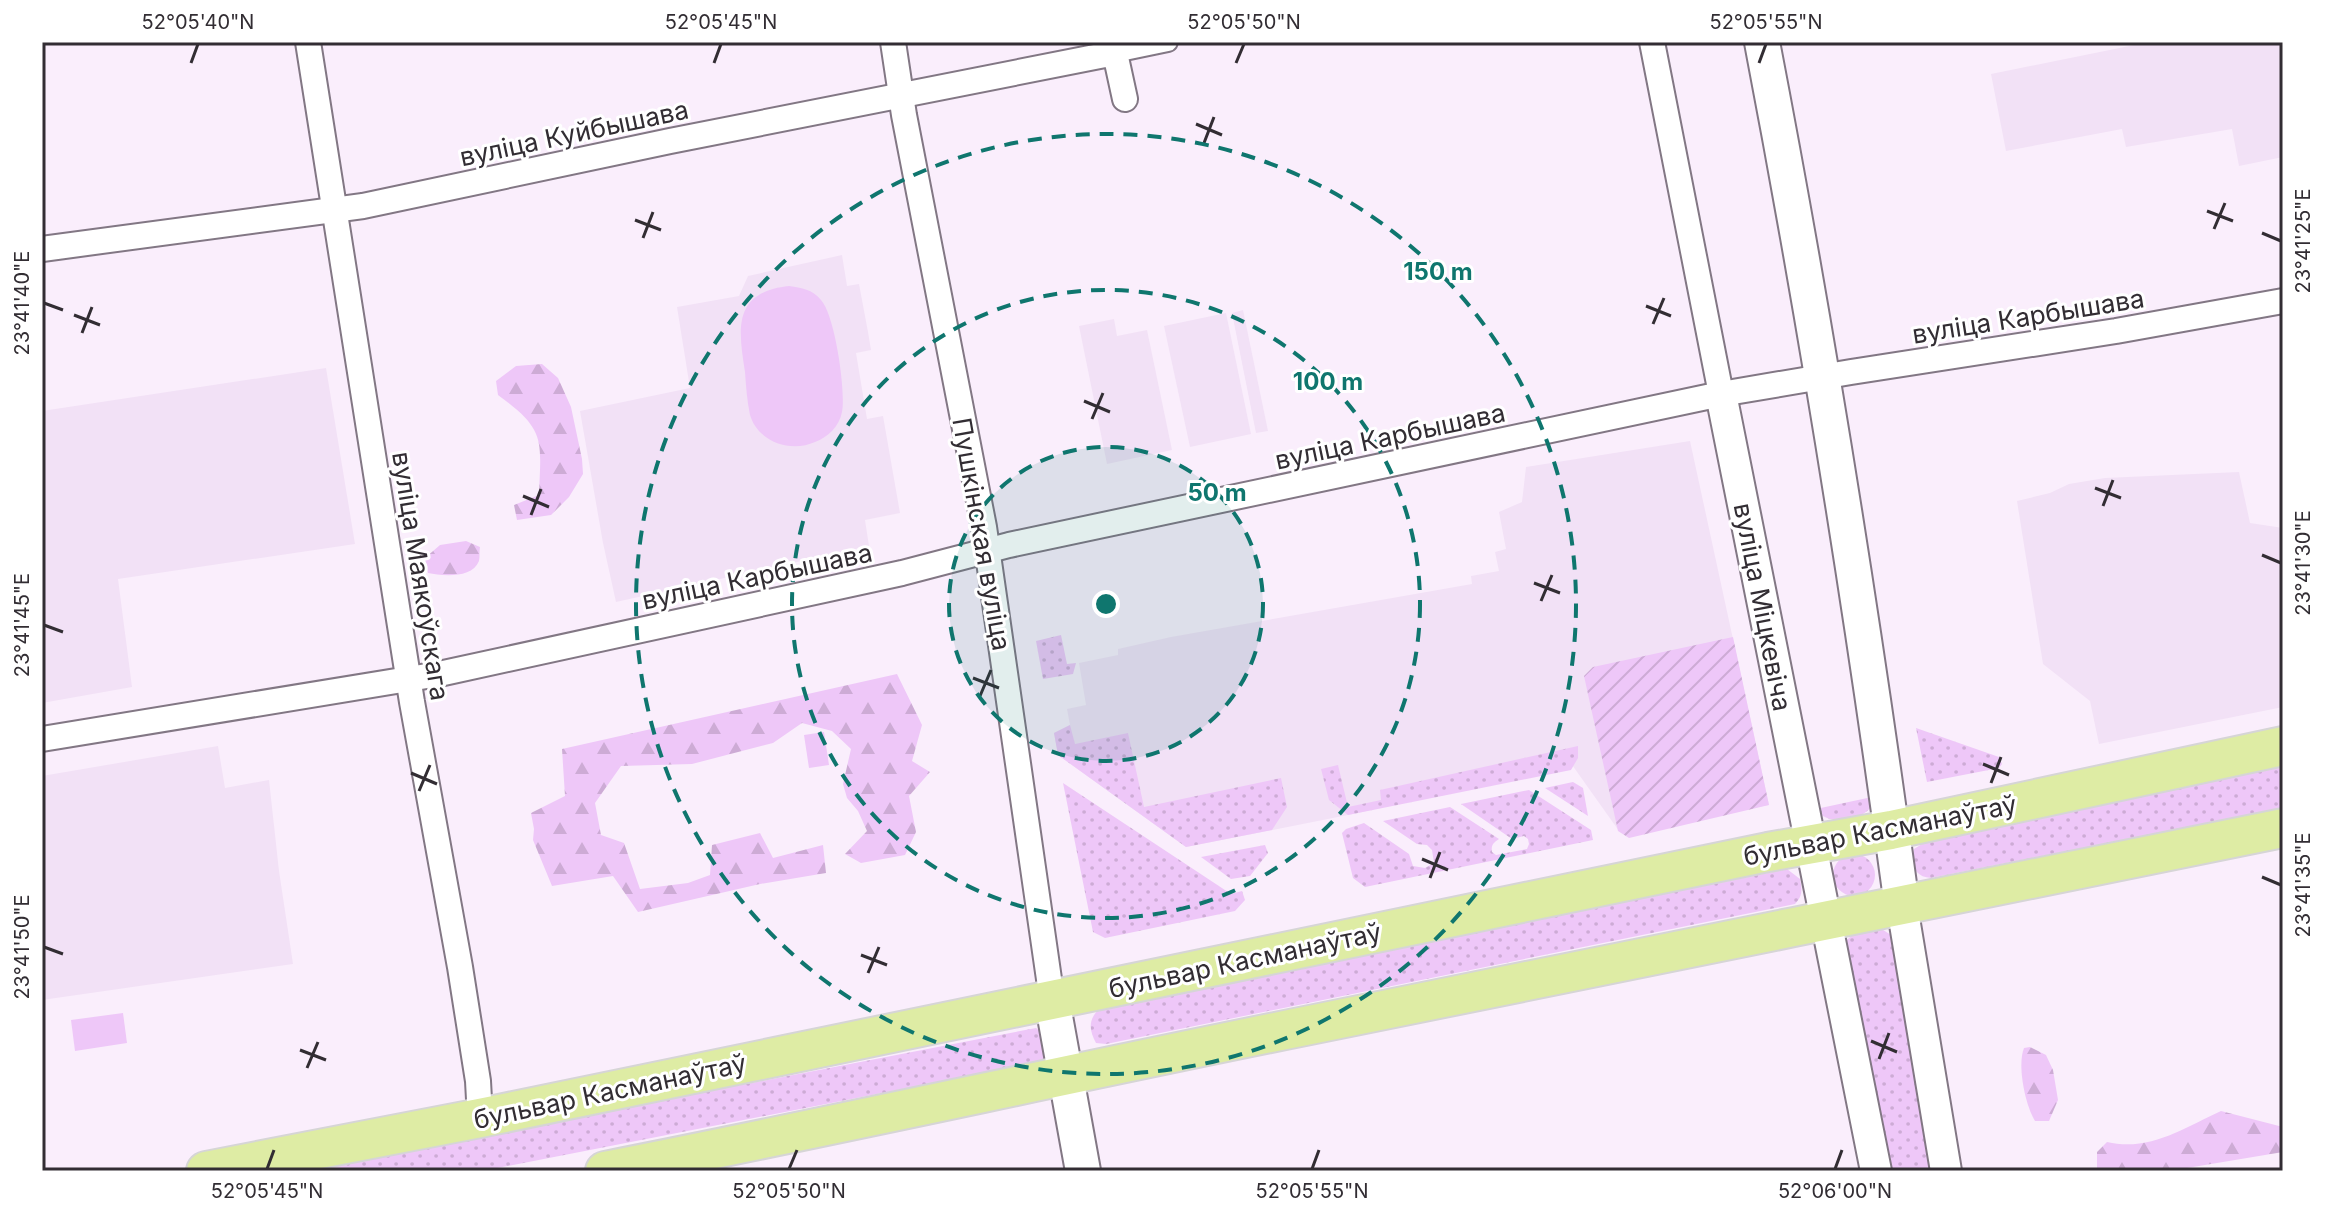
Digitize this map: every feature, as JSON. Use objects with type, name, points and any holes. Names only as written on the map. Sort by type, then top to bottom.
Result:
[{"type":"main road","points":[[1762,42],[1818,344],[1902,906]]},
{"type":"main road","name":"бульвар Касманаўтаў","points":[[206,1171],[480,1118],[1891,830],[2283,746]]},
{"type":"main road","points":[[605,1171],[2283,828]]},
{"type":"main road","name":"Пушкінская вуліца","points":[[1052,1000],[1083,1171]]},
{"type":"street","name":"вуліца Маякоўскага","points":[[308,42],[408,679],[460,967],[478,1081],[480,1118]]},
{"type":"street","name":"Пушкінская вуліца","points":[[893,42],[988,551],[1052,1000]]},
{"type":"street","name":"вуліца Куйбышава","points":[[42,249],[334,211],[1168,42]]},
{"type":"street","name":"вуліца Міцкевіча","points":[[1652,42],[1876,1171]]},
{"type":"street","points":[[1115,53],[1125,99]]},
{"type":"street","name":"вуліца Карбышава","points":[[42,739],[408,679],[1721,394],[2283,301]]},
{"type":"street","points":[[1902,906],[1946,1171]]},
{"type":"shaded area","points":[[2149,42],[2283,42],[2283,157],[2239,166],[2232,129],[2126,147],[2122,129],[2006,151],[1991,74]]},
{"type":"shaded area","points":[[842,255],[847,286],[859,284],[871,350],[856,353],[867,419],[883,416],[900,513],[865,520],[869,546],[616,602],[580,411],[690,388],[677,307],[739,296],[748,276]]},
{"type":"shaded area","points":[[1243,310],[1268,431],[1256,433],[1232,313]]},
{"type":"shaded area","points":[[1226,313],[1251,434],[1190,447],[1164,326]]},
{"type":"shaded area","points":[[1114,319],[1117,336],[1147,330],[1172,450],[1107,464],[1079,326]]},
{"type":"shaded area","points":[[326,368],[355,544],[118,579],[132,687],[42,703],[42,411]]},
{"type":"shaded area","points":[[1690,441],[1769,805],[1619,831],[1570,762],[1358,813],[1186,847],[1058,755],[1054,733],[1070,725],[1067,709],[1086,705],[1079,663],[1118,655],[1118,649],[1171,637],[1472,584],[1471,576],[1499,571],[1495,552],[1506,549],[1499,512],[1522,502],[1526,467]]},
{"type":"shaded area","points":[[2239,472],[2250,523],[2283,528],[2283,707],[2099,744],[2090,701],[2043,664],[2017,501],[2050,493],[2069,484],[2105,478]]},
{"type":"shaded area","points":[[218,746],[225,788],[269,780],[293,964],[42,1000],[42,776]]},
{"type":"green space","points":[[789,286],[814,293],[826,308],[835,337],[843,402],[836,427],[820,440],[796,446],[776,443],[754,424],[748,404],[741,341],[743,315],[749,304],[771,290]]},
{"type":"green space","points":[[542,364],[558,378],[571,407],[583,474],[569,497],[551,515],[517,520],[514,505],[539,495],[540,448],[533,427],[498,395],[496,381],[516,366]]},
{"type":"green space","points":[[466,541],[480,547],[479,561],[475,567],[456,575],[428,573],[425,558],[440,545]]},
{"type":"green space","points":[[1061,635],[1067,664],[1076,663],[1073,674],[1043,679],[1036,641]]},
{"type":"green space","points":[[1733,637],[1769,805],[1629,838],[1618,831],[1584,676],[1593,667]]},
{"type":"green space","points":[[897,674],[922,725],[912,761],[930,772],[909,796],[916,832],[905,855],[861,863],[845,854],[867,831],[858,811],[847,798],[843,784],[851,749],[832,731],[802,723],[773,743],[692,764],[621,766],[595,803],[601,835],[624,843],[640,889],[688,883],[710,875],[712,845],[760,833],[773,858],[823,845],[826,873],[760,884],[638,912],[613,876],[552,886],[533,840],[531,813],[565,796],[562,749]]},
{"type":"green space","points":[[1070,725],[1075,744],[1128,733],[1144,807],[1281,778],[1287,807],[1272,830],[1186,847],[1058,755],[1054,733]]},
{"type":"green space","points":[[1916,728],[1999,757],[2002,764],[1999,768],[1927,782]]},
{"type":"green space","points":[[824,732],[829,765],[809,768],[804,735]]},
{"type":"green space","points":[[1578,746],[1578,758],[1571,770],[1348,815],[1329,800],[1321,769],[1338,765],[1348,807],[1381,800],[1380,790]]},
{"type":"green space","points":[[2283,762],[2283,808],[1931,878],[1921,875],[1913,865],[1914,849],[1927,841]]},
{"type":"green space","points":[[1573,782],[1583,788],[1588,816],[1545,788]]},
{"type":"green space","points":[[1063,783],[1231,894],[1242,891],[1245,900],[1235,911],[1105,938],[1093,932]]},
{"type":"green space","points":[[1529,790],[1591,830],[1593,840],[1365,887],[1353,878],[1342,833],[1346,829],[1364,823],[1409,854],[1413,866],[1425,868],[1434,863],[1432,850],[1427,845],[1417,844],[1383,821],[1450,807],[1499,839],[1492,848],[1496,855],[1527,849],[1528,839],[1524,836],[1512,839],[1461,804]]},
{"type":"green space","points":[[1872,797],[1870,808],[1851,819],[1827,818],[1816,809]]},
{"type":"green space","points":[[1265,845],[1268,853],[1250,876],[1231,879],[1201,857]]},
{"type":"green space","points":[[1854,854],[1869,860],[1875,875],[1869,890],[1854,896],[1839,890],[1833,875],[1839,860]]},
{"type":"green space","points":[[1787,869],[1800,879],[1801,892],[1795,904],[1106,1044],[1096,1043],[1092,1034],[1091,1021],[1099,1009]]},
{"type":"green space","points":[[1880,928],[1891,935],[1893,942],[1930,1171],[1890,1171],[1845,942],[1854,933]]},
{"type":"green space","points":[[123,1013],[127,1043],[75,1051],[71,1020]]},
{"type":"green space","points":[[1036,1028],[1043,1033],[1047,1053],[1041,1062],[482,1171],[296,1171]]},
{"type":"green space","points":[[2030,1047],[2046,1055],[2053,1070],[2058,1100],[2049,1121],[2035,1121],[2025,1095],[2022,1055],[2024,1048]]},
{"type":"green space","points":[[2221,1111],[2283,1127],[2283,1152],[2169,1171],[2097,1171],[2097,1152],[2107,1142],[2137,1144],[2152,1141]]}]
